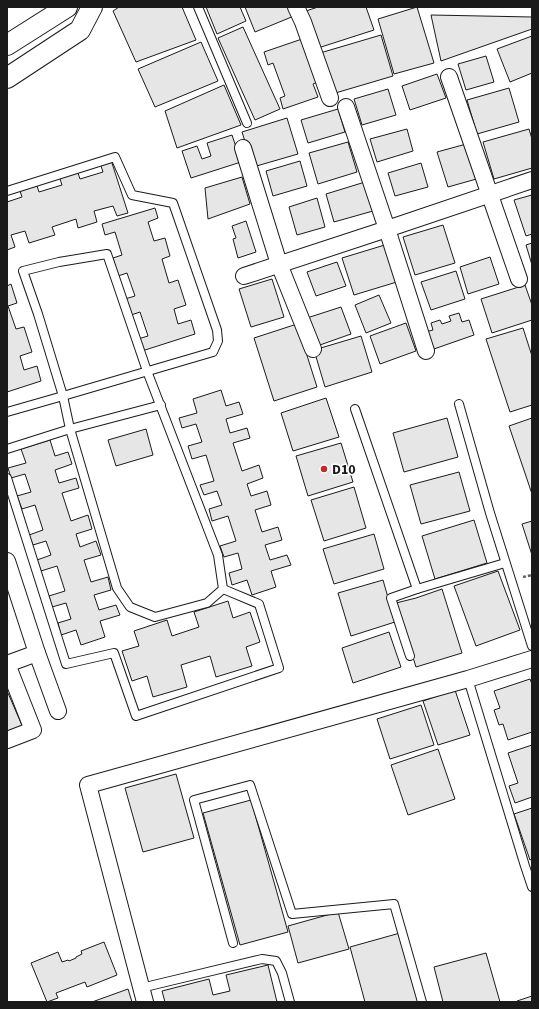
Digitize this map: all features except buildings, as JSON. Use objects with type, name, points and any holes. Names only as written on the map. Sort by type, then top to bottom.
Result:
[{"type":"street","points":[[7,44],[67,7]]},
{"type":"street","points":[[7,78],[80,30],[92,7]]},
{"type":"street","points":[[296,7],[303,22],[330,98]]},
{"type":"street","points":[[449,76],[519,279]]},
{"type":"street","points":[[346,107],[426,351]]},
{"type":"street","points":[[243,148],[279,264],[313,349]]},
{"type":"street","points":[[244,276],[532,180]]},
{"type":"street","points":[[7,561],[37,653],[58,711]]},
{"type":"street","points":[[7,740],[33,730],[8,671],[37,653]]},
{"type":"street","points":[[143,995],[88,785],[468,679],[532,659]]},
{"type":"lane","points":[[198,7],[247,123]]},
{"type":"lane","points":[[7,191],[115,157],[132,195],[173,203],[217,330],[218,340],[213,352],[7,412]]},
{"type":"lane","points":[[107,254],[147,371],[218,555],[223,590],[207,603],[155,617],[130,606],[117,588],[70,429],[63,396],[23,271],[58,262],[107,254]]},
{"type":"lane","points":[[459,404],[505,563],[532,646]]},
{"type":"lane","points":[[7,449],[70,429],[160,405]]},
{"type":"lane","points":[[355,409],[417,589]]},
{"type":"lane","points":[[7,478],[66,664],[114,653],[136,716],[279,668],[259,604],[223,590]]},
{"type":"lane","points":[[410,656],[391,598],[505,563]]},
{"type":"lane","points":[[468,679],[528,865],[532,887]]},
{"type":"lane","points":[[233,944],[194,800],[250,785],[292,914],[394,904],[422,1002]]},
{"type":"lane","points":[[143,995],[262,959],[276,961],[282,973],[290,1002]]},
{"type":"place","name":"D10","points":[[324,469]]}]
